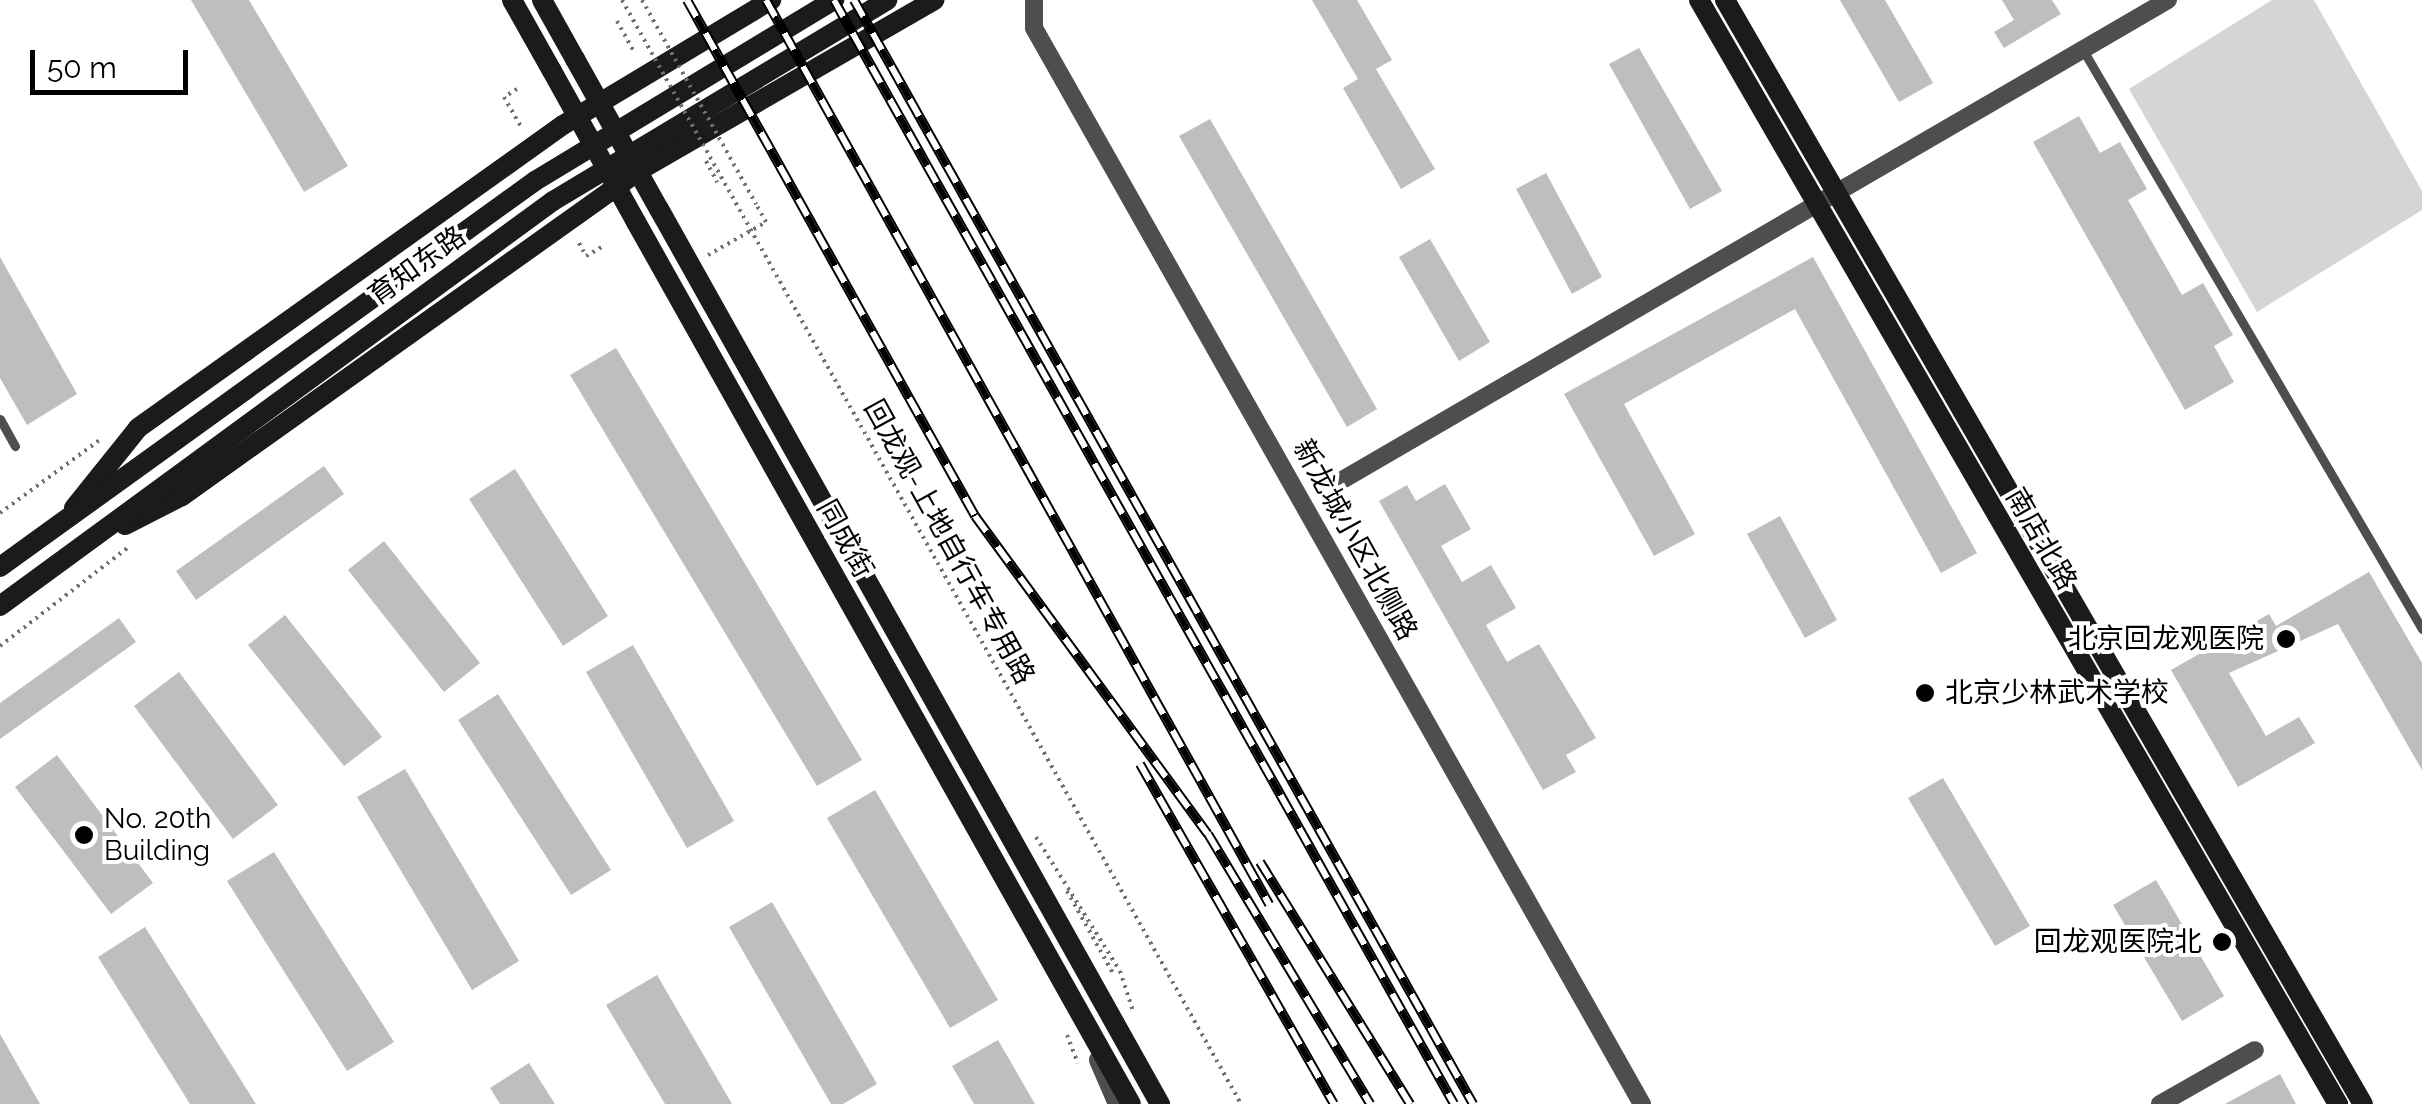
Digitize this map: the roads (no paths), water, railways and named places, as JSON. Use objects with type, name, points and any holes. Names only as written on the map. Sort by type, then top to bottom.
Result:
[{"type":"main road","name":"同成街","points":[[512,0],[1131,1104]]},
{"type":"main road","name":"同成街","points":[[542,0],[1160,1104]]},
{"type":"main road","points":[[52,529],[138,428],[562,126],[771,0]]},
{"type":"main road","name":"育知东路","points":[[0,567],[580,151],[834,0]]},
{"type":"main road","name":"育知东路","points":[[0,606],[580,182],[887,0]]},
{"type":"main road","points":[[70,555],[182,496],[629,178],[935,0]]},
{"type":"main road","name":"南店北路","points":[[1699,0],[2338,1104]]},
{"type":"main road","name":"南店北路","points":[[1725,0],[2363,1104]]},
{"type":"street","name":"新龙城小区北侧路","points":[[1034,0],[1034,28],[1642,1104]]},
{"type":"street","points":[[1344,479],[2168,0]]},
{"type":"street","points":[[1079,1012],[1118,1104]]},
{"type":"street","points":[[2160,1104],[2254,1050]]},
{"type":"lane","points":[[2083,50],[2422,629]]},
{"type":"lane","points":[[0,419],[16,446]]},
{"type":"railway","points":[[687,0],[975,516],[1208,834],[1370,1104]]},
{"type":"railway","points":[[766,0],[1269,904]]},
{"type":"railway","points":[[834,0],[1454,1104]]},
{"type":"railway","points":[[854,0],[1473,1104]]},
{"type":"railway","points":[[1140,764],[1334,1104]]},
{"type":"railway","points":[[1260,862],[1410,1104]]},
{"type":"place","name":"北京回龙观医院","points":[[2286,639]]},
{"type":"place","name":"北京少林武术学校","points":[[1925,693]]},
{"type":"place","name":"No. 20th Building","points":[[84,835]]},
{"type":"place","name":"回龙观医院北","points":[[2222,942]]}]
